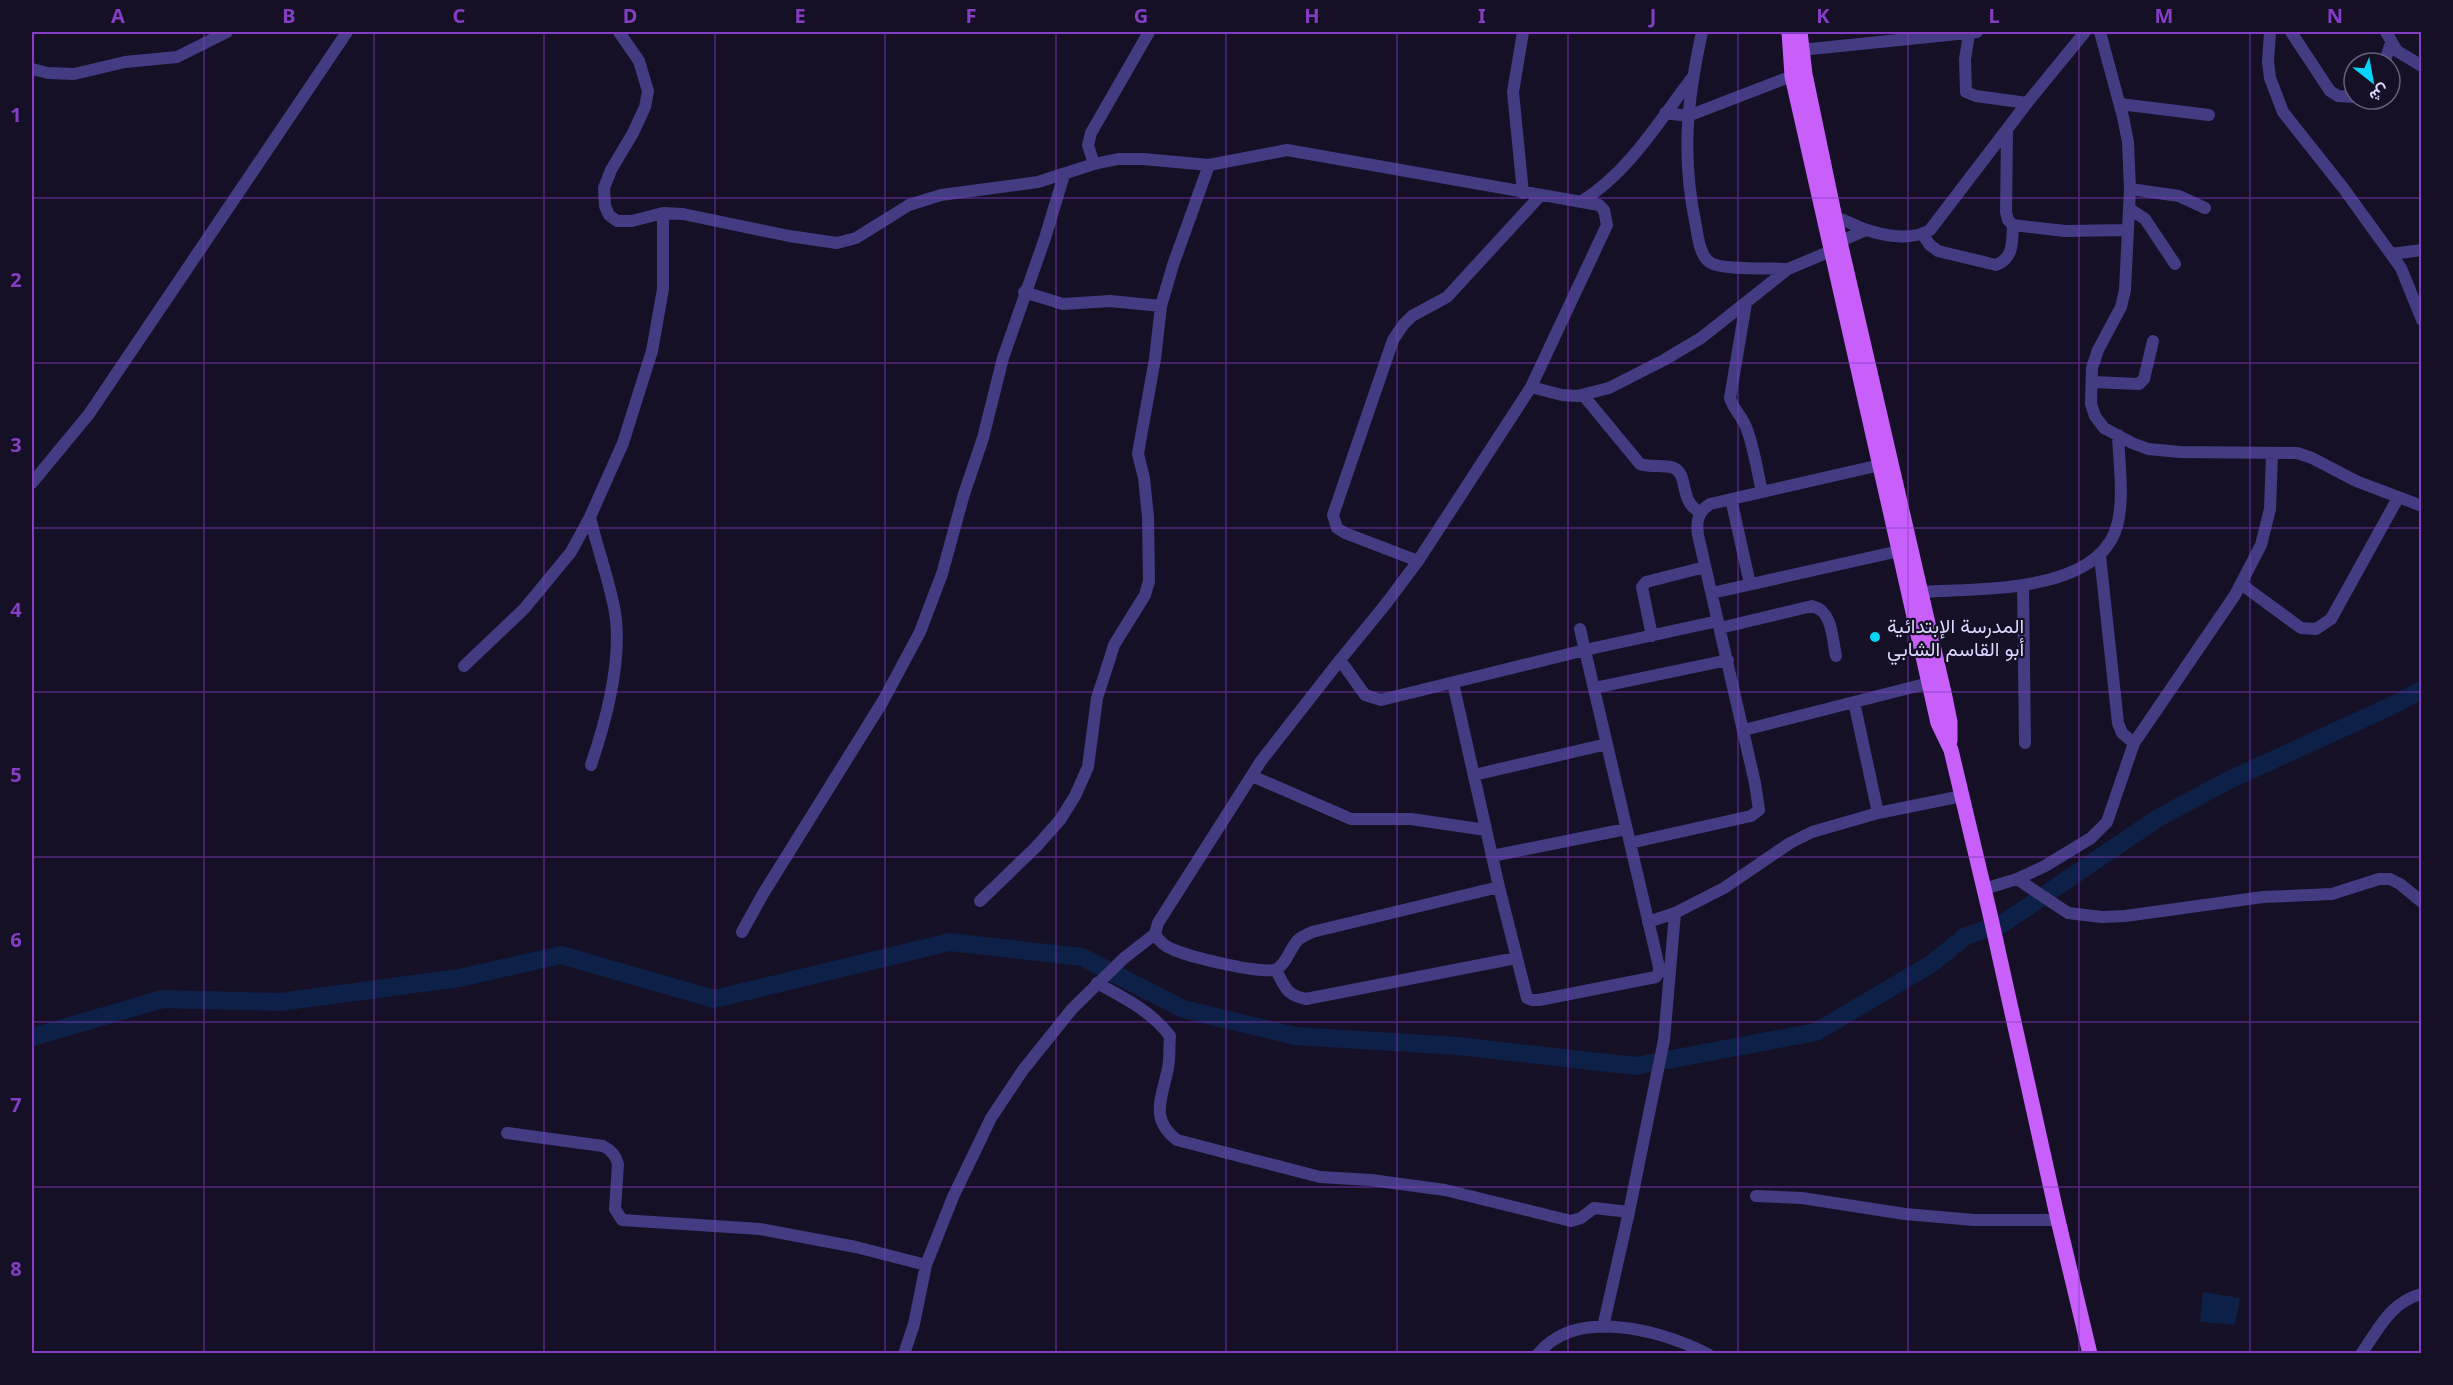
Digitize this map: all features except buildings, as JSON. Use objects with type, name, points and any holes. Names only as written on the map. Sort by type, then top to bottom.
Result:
[{"type":"main road","points":[[1789,32],[1899,551],[1938,723],[1951,750]]},
{"type":"main road","points":[[1799,75],[1800,32]]},
{"type":"main road","points":[[1833,246],[1921,592],[1950,722],[1951,750],[2090,1353]]},
{"type":"street","points":[[32,69],[48,73],[74,74],[125,62],[177,57],[227,32]]},
{"type":"street","points":[[32,483],[89,414],[347,32]]},
{"type":"street","points":[[619,32],[639,61],[648,91],[645,107],[611,170],[604,188],[605,206],[609,215],[617,221],[632,221],[663,213],[683,214],[789,236],[837,243],[856,237],[909,205],[941,195],[1038,182],[1094,164],[1118,159],[1209,165],[1287,150],[1472,181],[1540,196],[1582,201],[1599,205],[1604,210],[1607,225],[1531,387],[1418,561],[1262,760],[1158,923],[1155,934],[1124,958],[1072,1009],[1030,1061],[991,1118],[953,1197],[926,1265],[914,1324],[904,1353]]},
{"type":"street","points":[[1094,164],[1088,145],[1091,133],[1149,32]]},
{"type":"street","points":[[1523,32],[1513,92],[1523,193]]},
{"type":"street","points":[[1702,32],[1692,78],[1686,168],[1694,219],[1704,256],[1714,265],[1788,269]]},
{"type":"street","points":[[1829,218],[1866,230],[1907,237],[1923,235],[1940,220],[2027,103],[2085,32]]},
{"type":"street","points":[[2100,32],[2128,142],[2130,209],[2125,290],[2121,307],[2098,350],[2092,368],[2091,404],[2095,417],[2104,428],[2148,449],[2180,452],[2297,453],[2312,458],[2356,481],[2421,506]]},
{"type":"street","points":[[2270,32],[2268,62],[2270,78],[2283,112],[2391,254],[2408,283],[2421,320]]},
{"type":"street","points":[[2291,32],[2330,91],[2342,96]]},
{"type":"street","points":[[1801,50],[1973,33],[1965,60],[1966,92],[1976,96],[2027,103]]},
{"type":"street","points":[[2388,37],[2397,51],[2421,66]]},
{"type":"street","points":[[1665,113],[1688,116],[1799,75]]},
{"type":"street","points":[[1582,201],[1599,190],[1628,162],[1692,78]]},
{"type":"street","points":[[2120,104],[2209,115]]},
{"type":"street","points":[[2007,132],[2006,212],[2008,220],[2013,225],[2065,231],[2128,230]]},
{"type":"street","points":[[980,901],[1047,835],[1076,796],[1088,767],[1097,698],[1114,645],[1145,595],[1149,581],[1146,494],[1138,454],[1155,358],[1161,306],[1173,265],[1209,165]]},
{"type":"street","points":[[742,932],[763,894],[883,701],[920,632],[942,574],[964,494],[983,438],[1003,358],[1024,292],[1045,238],[1064,175]]},
{"type":"street","points":[[2130,189],[2179,196],[2205,208]]},
{"type":"street","points":[[1418,561],[1345,533],[1337,528],[1333,515],[1393,340],[1412,316],[1447,297],[1540,196]]},
{"type":"street","points":[[2130,209],[2145,219],[2175,264]]},
{"type":"street","points":[[464,666],[525,609],[571,552],[590,518],[623,443],[652,351],[663,289],[663,213]]},
{"type":"street","points":[[1923,235],[1938,251],[1996,264],[2004,261],[2011,252],[2013,225]]},
{"type":"street","points":[[1531,387],[1562,395],[1583,395],[1610,388],[1664,360],[1708,333],[1788,269],[1866,230]]},
{"type":"street","points":[[2391,254],[2416,251],[2421,260]]},
{"type":"street","points":[[1024,292],[1063,304],[1110,302],[1161,306]]},
{"type":"street","points":[[1746,303],[1730,398],[1747,429],[1762,492]]},
{"type":"street","points":[[2092,382],[2139,384],[2144,379],[2153,341]]},
{"type":"street","points":[[1583,395],[1640,464],[1672,467],[1678,471],[1690,506],[1700,512]]},
{"type":"street","points":[[1921,592],[2023,585],[2057,578],[2100,556],[2111,540],[2118,523],[2120,496],[2118,435]]},
{"type":"street","points":[[1984,889],[2017,879],[2045,866],[2091,838],[2107,822],[2134,743],[2151,715],[2205,641],[2241,584],[2261,545],[2270,509],[2272,454]]},
{"type":"street","points":[[1630,843],[1756,813],[1759,805],[1698,535],[1697,524],[1700,512],[1710,504],[1880,465]]},
{"type":"street","points":[[2241,584],[2301,628],[2309,630],[2322,626],[2331,619],[2346,595],[2398,498]]},
{"type":"street","points":[[1731,499],[1750,584]]},
{"type":"street","points":[[590,518],[615,608],[617,643],[603,731],[591,765]]},
{"type":"street","points":[[1712,593],[1899,551]]},
{"type":"street","points":[[2100,556],[2118,723],[2122,733],[2134,743]]},
{"type":"street","points":[[1652,636],[1642,587],[1646,582],[1705,567]]},
{"type":"street","points":[[2023,585],[2025,743]]},
{"type":"street","points":[[1340,660],[1365,695],[1373,699],[1393,699],[1585,650],[1812,606],[1820,608],[1827,615],[1836,656]]},
{"type":"street","points":[[1453,683],[1525,995],[1532,1000],[1652,979],[1657,976],[1659,970],[1580,629]]},
{"type":"street","points":[[1594,688],[1728,660]]},
{"type":"street","points":[[1743,730],[1929,682]]},
{"type":"street","points":[[1854,702],[1878,813]]},
{"type":"street","points":[[1474,775],[1607,744]]},
{"type":"street","points":[[1252,776],[1351,819],[1411,819],[1486,830]]},
{"type":"street","points":[[1648,922],[1675,913],[1724,888],[1805,835],[1878,813],[1962,796]]},
{"type":"street","points":[[1492,856],[1626,829]]},
{"type":"street","points":[[2017,879],[2068,913],[2102,916],[2157,912],[2263,897],[2332,894],[2348,891],[2379,879],[2390,879],[2400,884],[2421,902]]},
{"type":"street","points":[[1155,934],[1160,942],[1171,949],[1242,968],[1276,970],[1285,961],[1299,939],[1312,932],[1499,887]]},
{"type":"street","points":[[1603,1327],[1664,1040],[1675,913]]},
{"type":"street","points":[[1276,970],[1293,997],[1306,999],[1515,958]]},
{"type":"street","points":[[1097,983],[1144,1009],[1170,1036],[1169,1066],[1159,1108],[1164,1130],[1177,1140],[1320,1177],[1371,1180],[1445,1190],[1571,1221],[1581,1218],[1594,1208],[1629,1212]]},
{"type":"street","points":[[507,1134],[603,1146],[610,1150],[617,1158],[615,1209],[622,1220],[760,1229],[856,1247],[926,1265]]},
{"type":"street","points":[[1756,1196],[1802,1198],[1905,1214],[1974,1220],[2058,1220]]},
{"type":"street","points":[[2361,1353],[2398,1303],[2421,1294]]},
{"type":"street","points":[[1538,1353],[1553,1340],[1591,1326],[1654,1332],[1681,1340],[1708,1353]]},
{"type":"water","points":[[2203,1292],[2240,1298],[2235,1325],[2200,1322]]},
{"type":"waterway","points":[[32,1037],[163,999],[280,1002],[459,978],[561,955],[714,999],[950,942],[1082,957],[1183,1009],[1295,1036],[1458,1046],[1635,1066],[1816,1032],[1931,964],[1966,936],[2002,924],[2158,818],[2229,780],[2422,690]]},
{"type":"place","name":"المدرسة الإبتدائية أبو القاسم الشابي","points":[[1875,637]]}]
